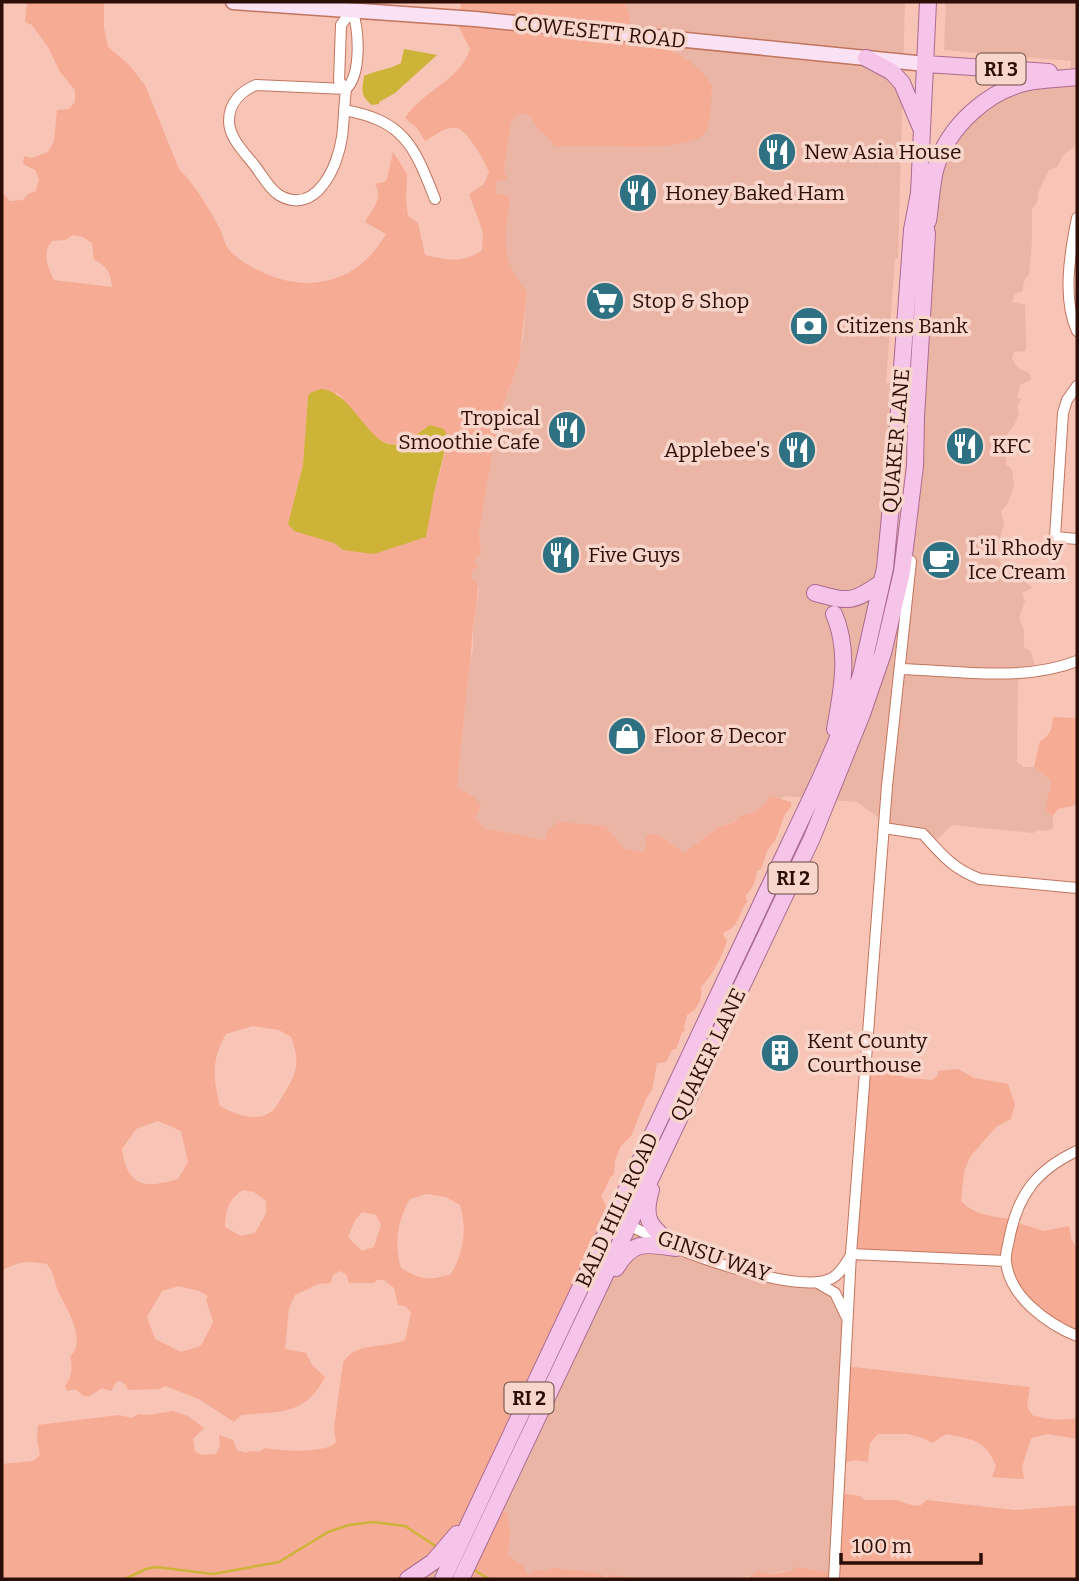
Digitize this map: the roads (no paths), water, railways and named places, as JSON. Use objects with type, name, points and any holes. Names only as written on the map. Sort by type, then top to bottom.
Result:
[{"type":"main road","name":"COWESETT ROAD","points":[[233,2],[565,27],[926,64]]},
{"type":"main road","name":"QUAKER LANE","points":[[868,646],[882,582],[895,464],[912,230],[919,193],[928,2]]},
{"type":"main road","points":[[866,58],[892,72],[902,83],[922,130]]},
{"type":"main road","name":"RI 3","points":[[926,64],[1077,76]]},
{"type":"main road","points":[[927,233],[937,165],[950,140],[971,112],[1013,86],[1077,76]]},
{"type":"main road","name":"QUAKER LANE","points":[[461,1579],[570,1345],[620,1220],[665,1146],[812,838],[862,714],[883,653],[902,572],[915,466],[927,233],[919,193]]},
{"type":"main road","points":[[895,464],[915,466]]},
{"type":"main road","points":[[815,593],[850,600],[861,597],[882,582]]},
{"type":"main road","points":[[829,761],[841,694],[844,659],[834,614]]},
{"type":"main road","name":"BALD HILL ROAD","points":[[443,1579],[483,1493],[620,1220],[695,1050],[829,761],[849,710],[868,646]]},
{"type":"main road","points":[[665,1146],[647,1204],[647,1218],[654,1228],[677,1248]]},
{"type":"main road","points":[[570,1345],[625,1253],[646,1245],[677,1248]]},
{"type":"main road","points":[[408,1579],[442,1551],[483,1493]]},
{"type":"street","points":[[352,10],[341,25],[339,81],[346,89],[342,139],[329,178],[317,192],[300,199],[290,199],[276,193],[231,135],[229,124],[233,104],[240,95],[256,85],[346,89],[353,83],[356,66],[357,26],[352,10]]},
{"type":"street","points":[[344,110],[386,122],[400,134],[416,154],[435,199]]},
{"type":"street","points":[[1077,218],[1069,307],[1077,331]]},
{"type":"street","points":[[1077,386],[1067,400],[1063,413],[1055,537],[1077,539]]},
{"type":"street","name":"QUAKER LANE","points":[[834,1579],[851,1254],[892,733],[911,557],[910,515]]},
{"type":"street","points":[[901,669],[1013,674],[1063,667],[1077,661]]},
{"type":"street","points":[[884,828],[923,834],[949,863],[980,879],[1077,888]]},
{"type":"street","points":[[1077,1151],[1043,1173],[1026,1191],[1013,1221],[1006,1261],[1012,1281],[1031,1306],[1054,1324],[1077,1336]]},
{"type":"street","name":"GINSU WAY","points":[[620,1220],[677,1248],[758,1275],[818,1283]]},
{"type":"street","points":[[818,1283],[835,1276],[851,1254],[1006,1261]]},
{"type":"street","points":[[818,1283],[840,1299],[848,1327]]},
{"type":"waterway","points":[[125,1579],[156,1567],[213,1574],[279,1562],[328,1532],[349,1525],[373,1522],[405,1526],[437,1547]]},
{"type":"waterway","points":[[474,1570],[489,1579]]},
{"type":"place","name":"New Asia House","points":[[777,152]]},
{"type":"place","name":"Honey Baked Ham","points":[[638,193]]},
{"type":"place","name":"Stop & Shop","points":[[605,301]]},
{"type":"place","name":"Citizens Bank","points":[[809,326]]},
{"type":"place","name":"Tropical Smoothie Cafe","points":[[567,430]]},
{"type":"place","name":"KFC","points":[[965,446]]},
{"type":"place","name":"Applebee's","points":[[797,450]]},
{"type":"place","name":"Five Guys","points":[[561,555]]},
{"type":"place","name":"L'il Rhody Ice Cream","points":[[941,560]]},
{"type":"place","name":"Floor & Decor","points":[[627,736]]},
{"type":"place","name":"Kent County Courthouse","points":[[780,1053]]}]
